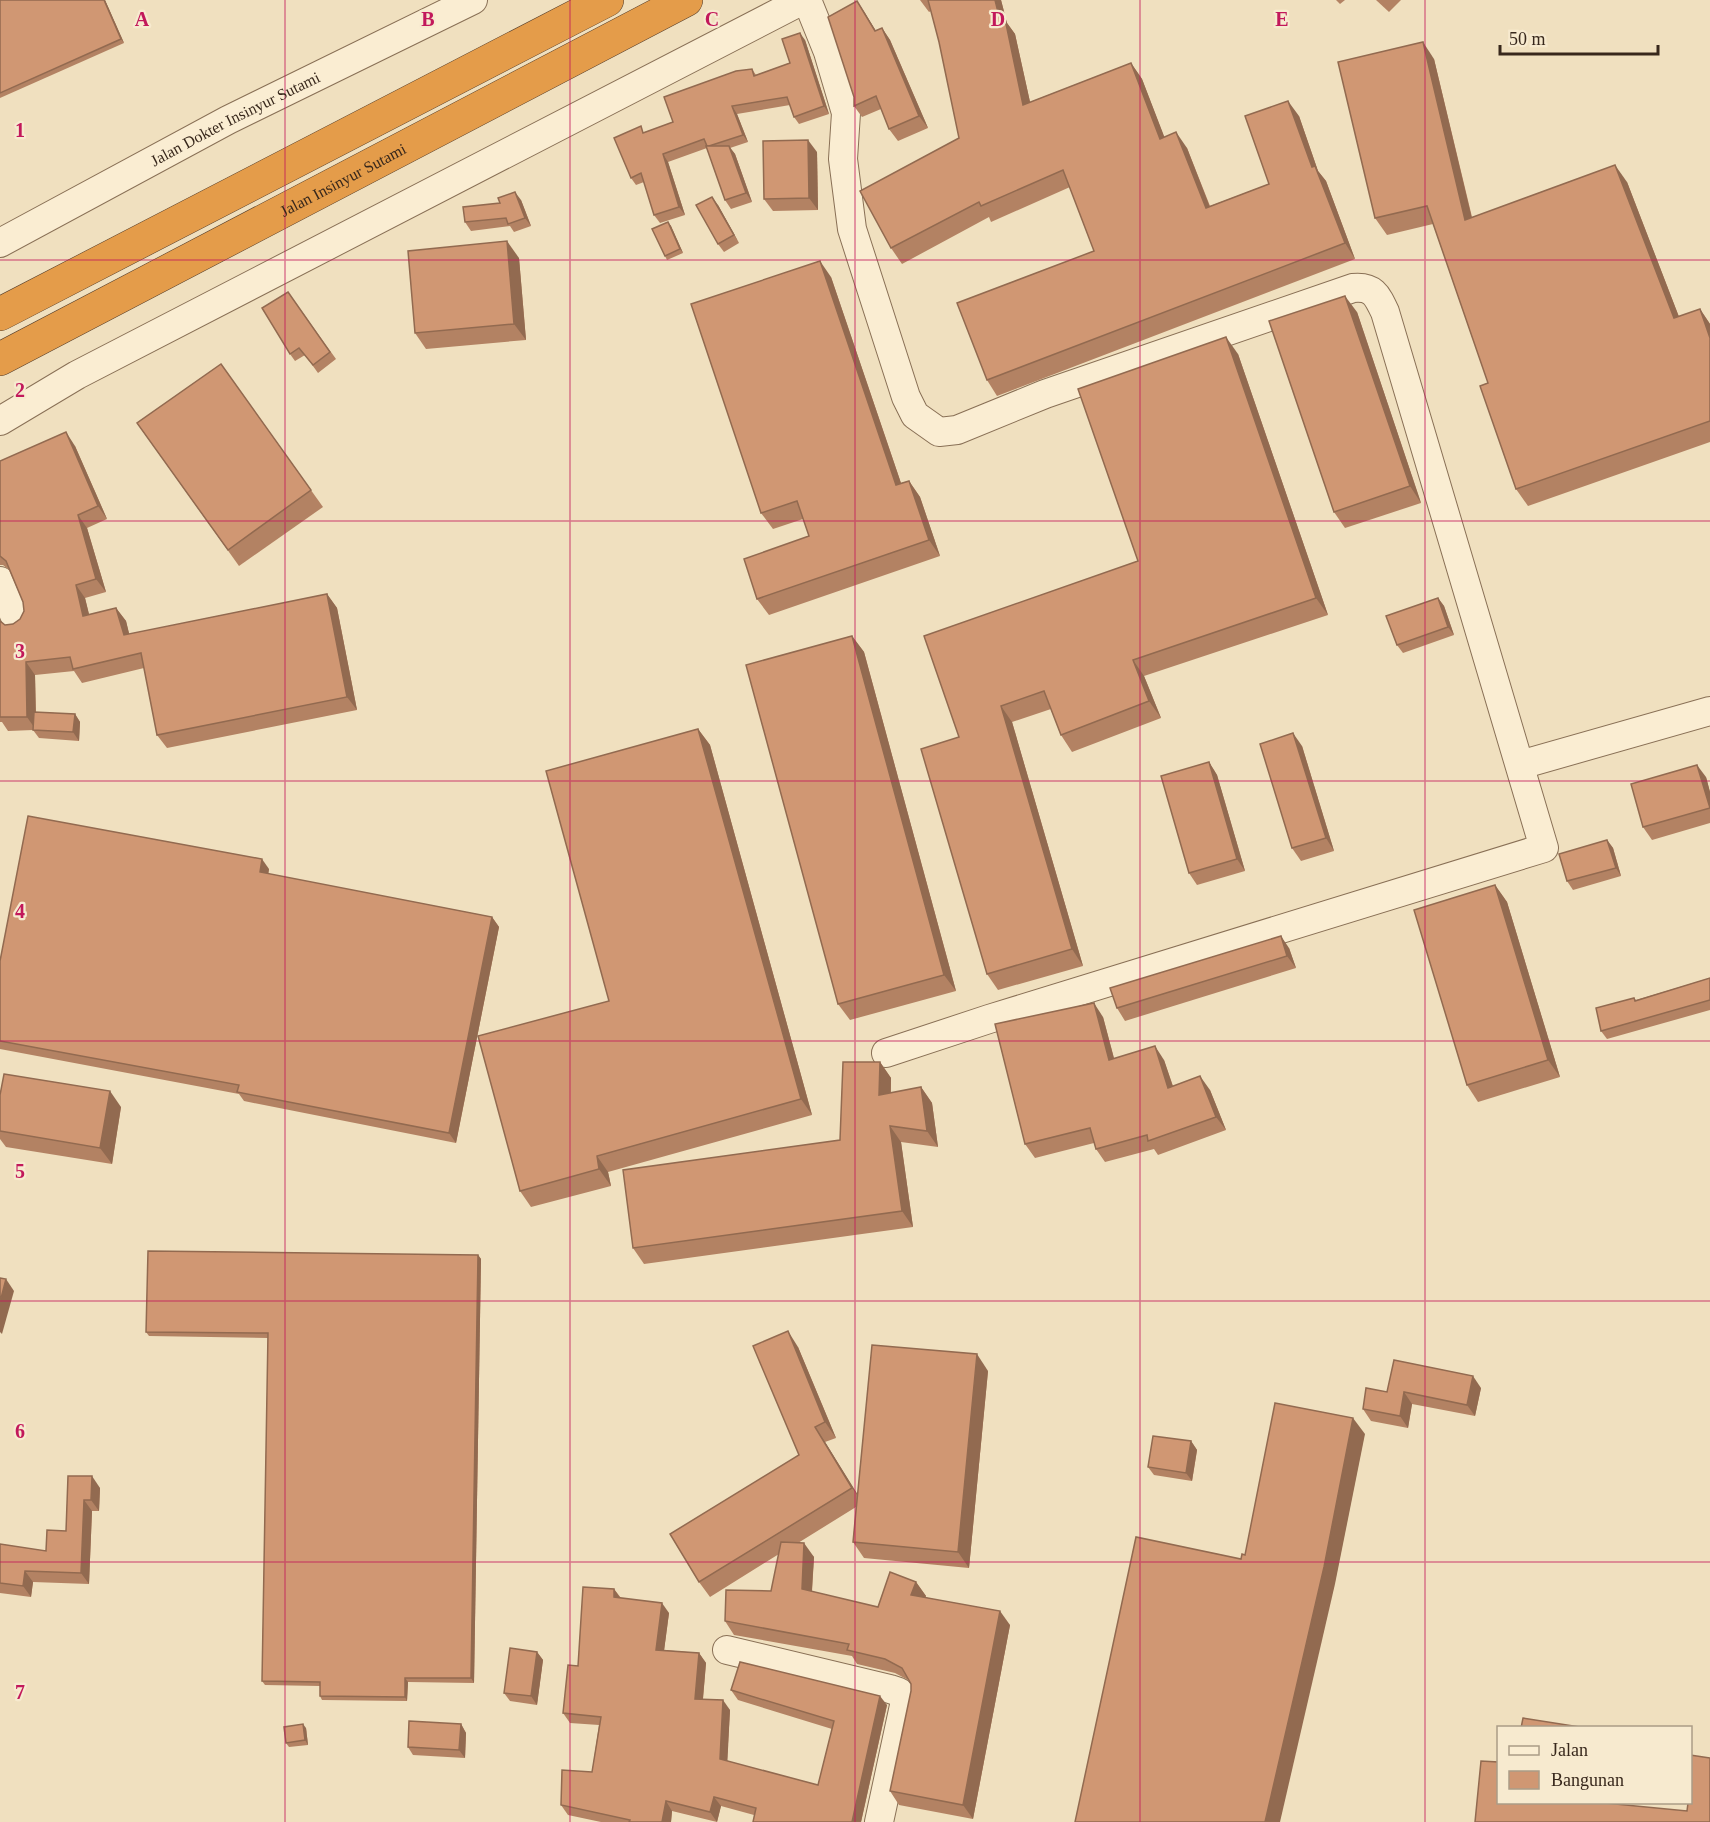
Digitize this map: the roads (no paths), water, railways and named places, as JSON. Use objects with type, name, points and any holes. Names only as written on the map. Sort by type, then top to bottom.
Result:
[{"type":"highway","points":[[0,314],[607,0]]},
{"type":"highway","name":"Jalan Insinyur Sutami","points":[[0,359],[686,0]]},
{"type":"street","name":"Jalan Dokter Insinyur Sutami","points":[[0,243],[211,128],[473,0]]},
{"type":"street","points":[[0,421],[77,375],[805,0],[828,51],[846,113],[843,159],[852,229],[906,397],[915,415],[939,432],[957,430],[1045,394],[1353,288],[1365,287],[1373,290],[1385,312],[1544,848],[989,1018],[886,1053]]},
{"type":"street","points":[[0,581],[17,622]]},
{"type":"street","points":[[1520,765],[1710,711]]},
{"type":"street","points":[[727,1650],[890,1689],[903,1697],[905,1701],[879,1822]]}]
